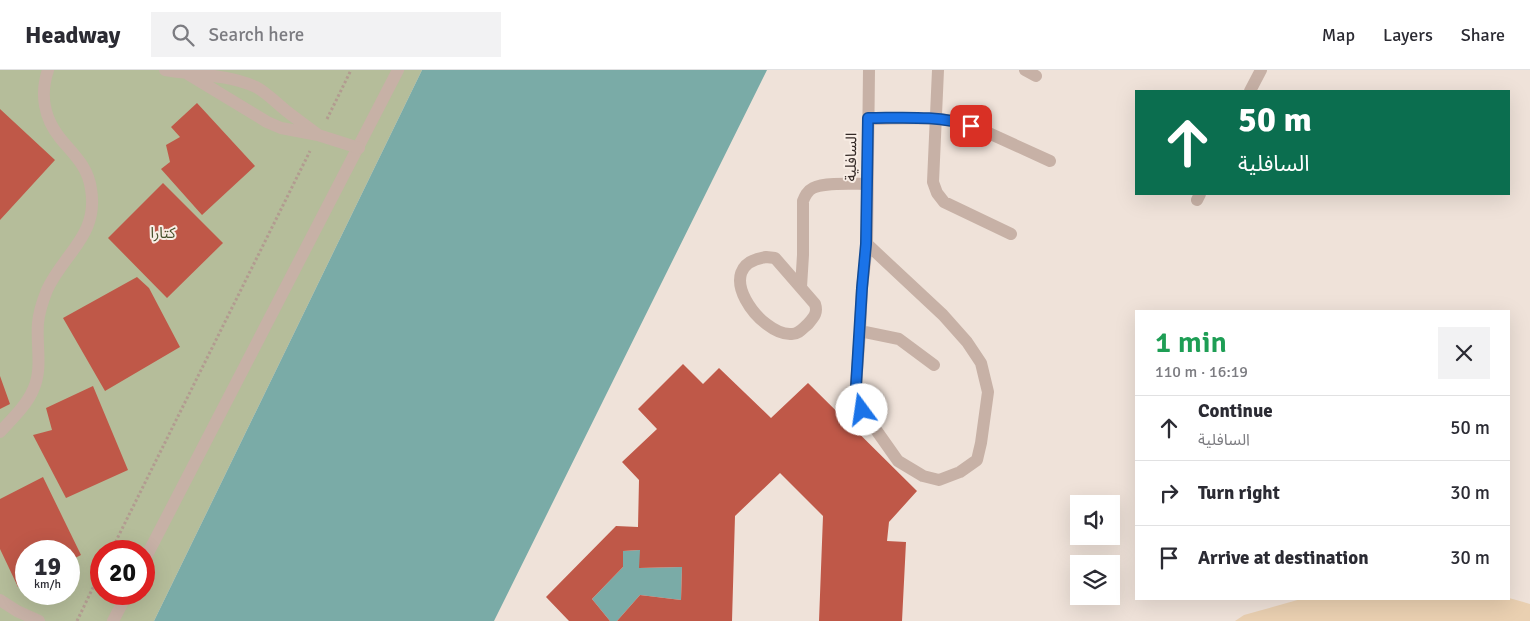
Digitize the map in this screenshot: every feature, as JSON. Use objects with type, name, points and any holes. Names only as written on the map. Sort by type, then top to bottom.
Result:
[{"type":"street","points":[[0,432],[18,413],[33,391],[38,376],[38,323],[40,309],[55,274],[75,249],[91,220],[91,188],[86,172],[79,158],[53,128],[44,106],[44,82],[48,70]]},
{"type":"street","points":[[165,70],[210,75],[256,87],[318,135]]},
{"type":"street","points":[[155,541],[398,70]]},
{"type":"street","name":"السافلية","points":[[866,244],[943,315],[967,342],[982,363],[988,392],[977,460],[960,472],[938,480],[923,476],[898,461],[862,410],[856,386],[866,244],[869,70]]},
{"type":"street","points":[[938,70],[933,182],[937,193],[949,205],[1011,234]]},
{"type":"street","points":[[1250,90],[1260,70]]},
{"type":"street","points":[[188,74],[267,122],[281,128],[318,135],[359,148]]},
{"type":"street","points":[[868,118],[957,121],[1050,161]]},
{"type":"street","points":[[801,287],[775,258],[766,256],[750,261],[742,271],[739,285],[742,295],[749,306],[762,320],[779,333],[794,334],[800,331],[815,316],[817,310],[815,304],[801,287],[803,201],[805,196],[809,191],[819,186],[867,184]]},
{"type":"street","points":[[860,331],[899,339],[934,365]]},
{"type":"street","points":[[0,600],[38,621]]},
{"type":"street","points":[[113,621],[121,605]]},
{"type":"path","points":[[116,540],[351,70]]},
{"type":"path","points":[[77,621],[90,594]]},
{"type":"green space","name":"كتارا","points":[[0,70],[422,70],[154,621],[0,621]]},
{"type":"sand","points":[[1510,598],[1530,604],[1530,621],[1235,621],[1244,615],[1297,600],[1510,600]]},
{"type":"water","points":[[422,70],[767,70],[494,621],[154,621]]},
{"type":"water","points":[[640,550],[640,568],[682,567],[681,600],[640,595],[617,621],[610,621],[592,599],[623,567],[623,551]]},
{"type":"building","points":[[197,103],[255,166],[202,215],[161,169],[170,162],[166,145],[180,137],[171,127]]},
{"type":"building","points":[[0,109],[55,160],[0,220]]},
{"type":"building","points":[[163,183],[223,243],[167,298],[108,238]]},
{"type":"building","points":[[137,277],[149,288],[180,347],[105,391],[63,318]]},
{"type":"building","points":[[683,364],[703,384],[719,368],[771,418],[808,383],[917,491],[889,522],[887,541],[906,542],[902,621],[819,621],[823,516],[780,473],[735,516],[732,621],[617,621],[640,595],[681,600],[682,567],[639,568],[640,550],[623,551],[623,567],[592,599],[610,621],[569,621],[546,597],[616,526],[638,527],[639,480],[622,462],[657,429],[638,409]]},
{"type":"building","points":[[0,376],[10,404],[0,409]]},
{"type":"building","points":[[93,386],[128,470],[66,498],[33,435],[52,430],[46,408]]},
{"type":"building","points":[[43,477],[74,540],[15,540],[15,581],[0,549],[0,499]]},
{"type":"route","points":[[862,410],[856,386],[866,244],[868,118],[936,119],[957,121],[971,126]]}]
